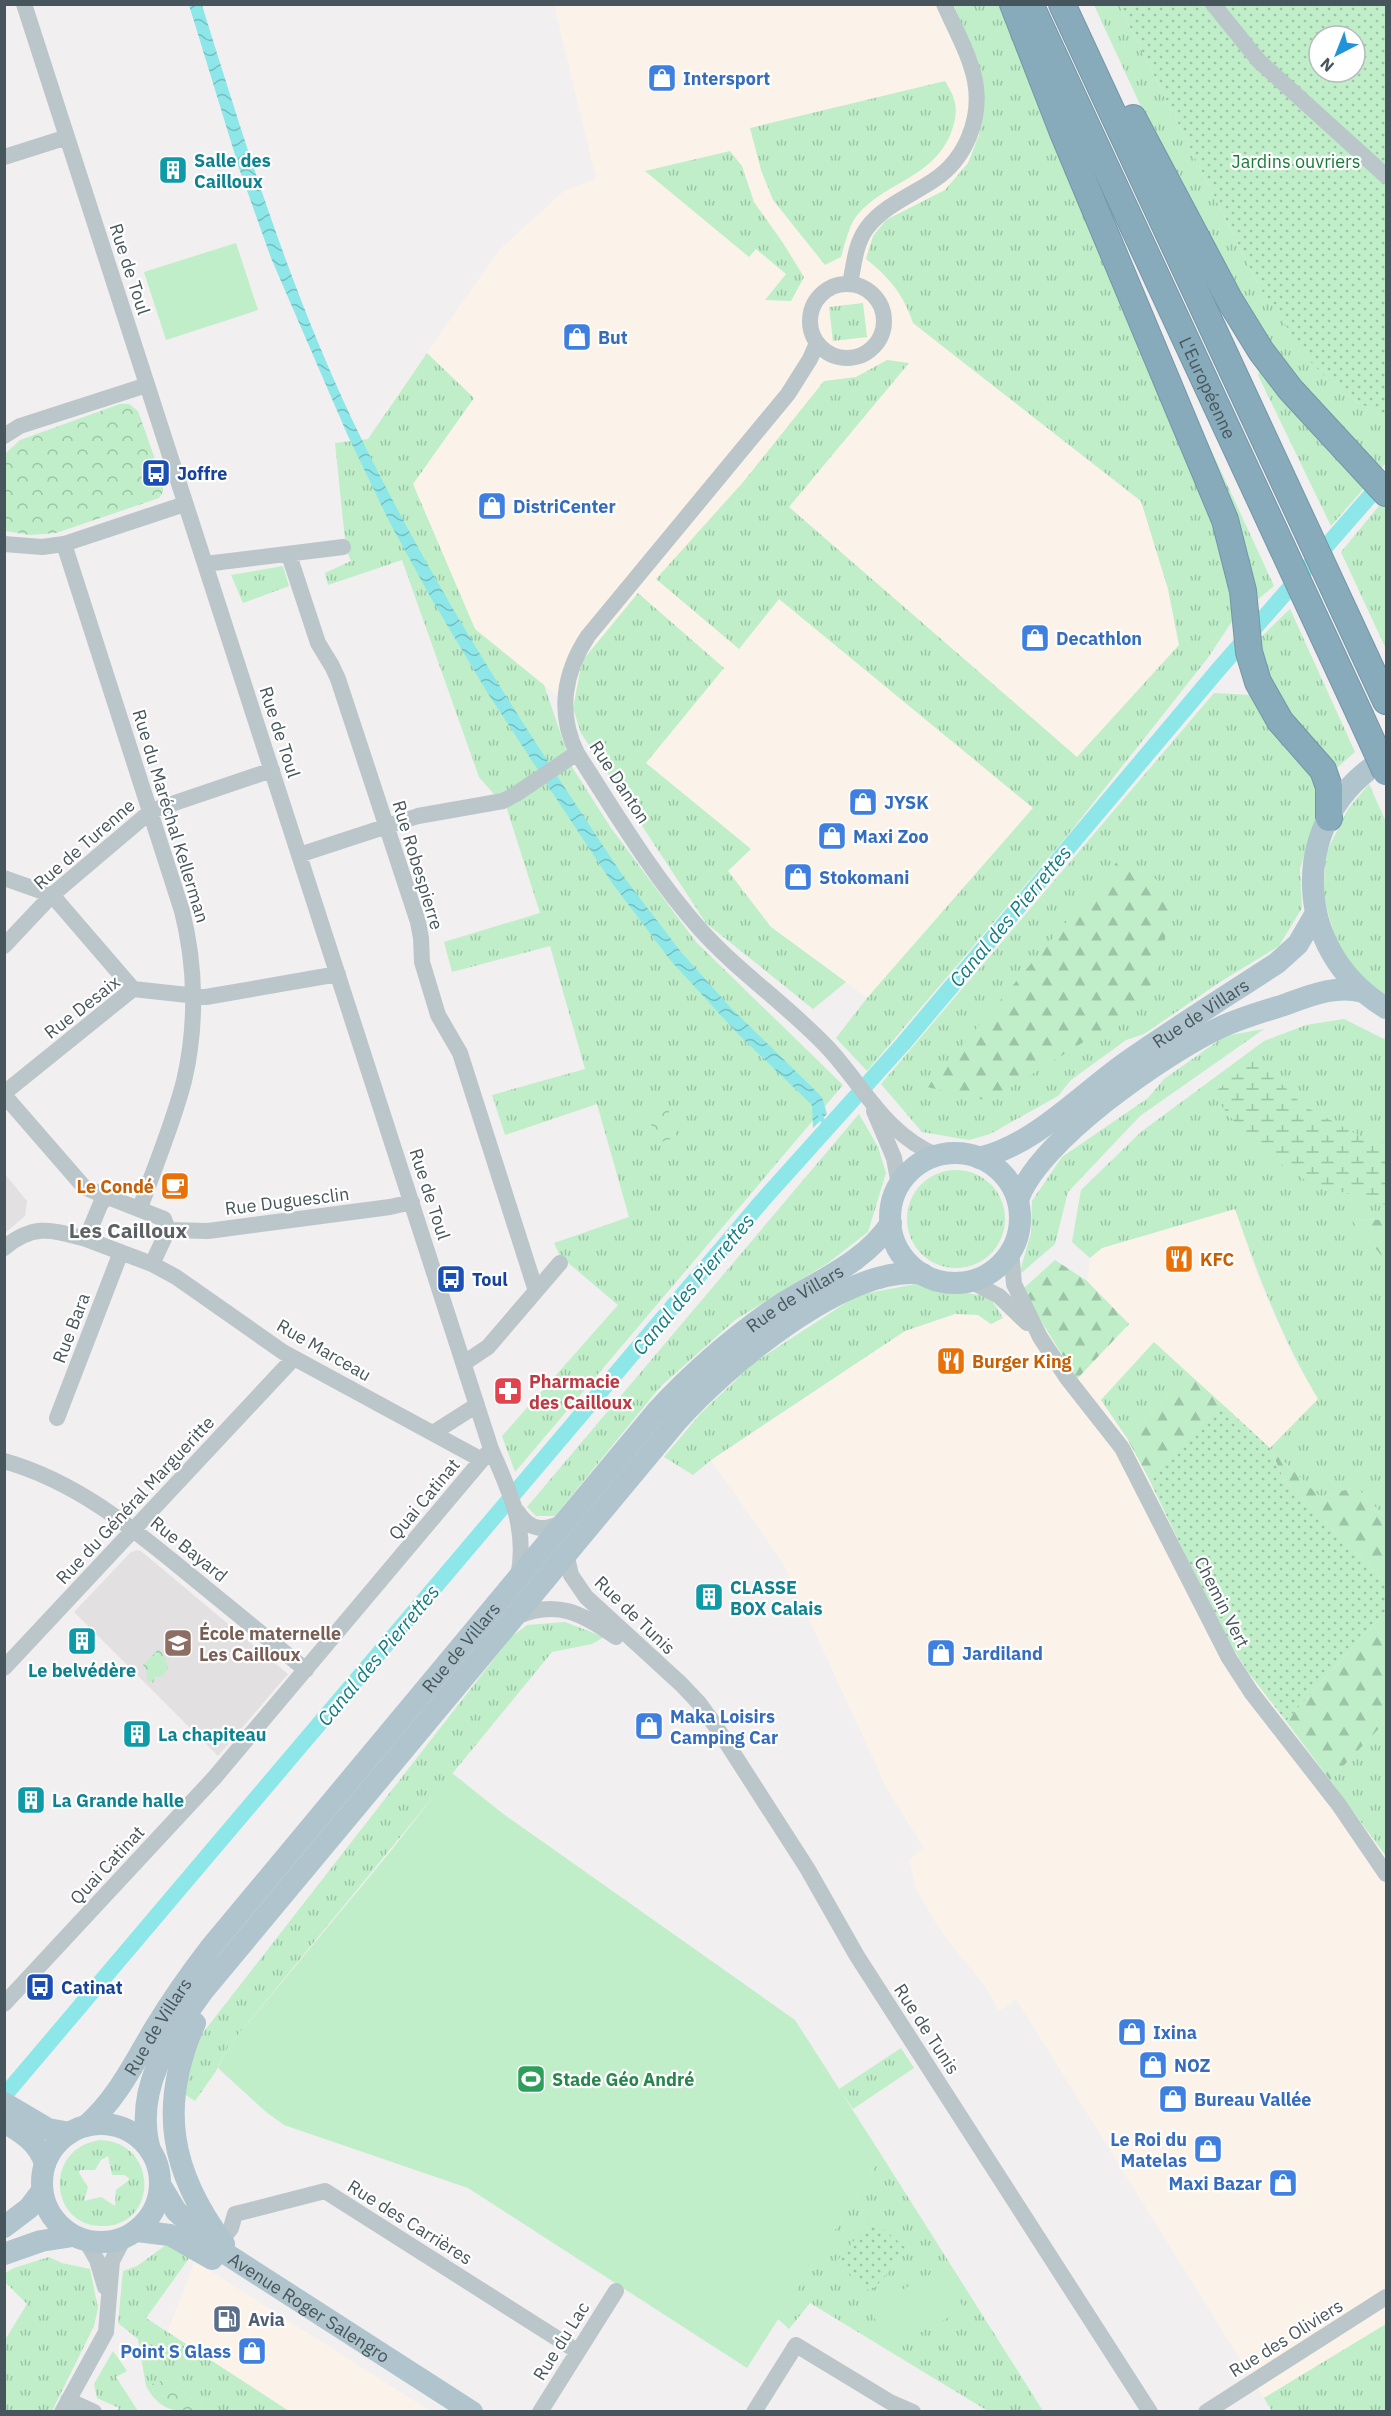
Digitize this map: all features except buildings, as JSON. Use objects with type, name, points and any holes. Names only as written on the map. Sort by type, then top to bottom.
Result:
[{"type":"highway","points":[[1013,4],[1058,119],[1220,505],[1240,576],[1248,651],[1254,670],[1263,693],[1280,721],[1323,770],[1329,787],[1329,818]]},
{"type":"highway","name":"L'Européenne","points":[[1030,4],[1386,772]]},
{"type":"highway","name":"L'Européenne","points":[[1062,4],[1386,700]]},
{"type":"highway","points":[[1071,4],[1229,299],[1256,343],[1290,389],[1386,493]]},
{"type":"main road","points":[[1386,758],[1355,782],[1341,798],[1329,818],[1320,838],[1314,861],[1313,883],[1316,913],[1335,960],[1363,992],[1386,1008]]},
{"type":"main road","name":"Rue de Villars","points":[[980,1158],[995,1154],[1033,1134],[1129,1061],[1277,963],[1298,944],[1316,913]]},
{"type":"main road","name":"Rue de Villars","points":[[1018,1200],[1033,1170],[1065,1137],[1118,1093],[1193,1043],[1227,1025],[1317,994],[1338,989],[1363,992]]},
{"type":"main road","points":[[959,1153],[980,1158],[1002,1173],[1018,1200],[1019,1228],[1011,1250],[996,1269],[970,1281],[948,1282],[923,1274],[902,1255],[894,1238],[891,1223],[892,1202],[899,1185],[916,1167],[938,1156],[959,1153]]},
{"type":"main road","name":"Rue de Villars","points":[[78,2129],[99,2114],[119,2089],[172,2000],[211,1947],[657,1412],[700,1368],[736,1336],[776,1308],[864,1254],[878,1241],[891,1223]]},
{"type":"main road","name":"Rue de Villars","points":[[150,2150],[144,2114],[148,2092],[155,2070],[189,2012],[231,1955],[676,1421],[743,1357],[797,1318],[845,1292],[888,1276],[909,1272],[923,1274]]},
{"type":"main road","points":[[231,1955],[208,1996],[186,2045],[177,2073],[173,2102],[175,2142],[190,2192],[221,2241],[240,2264]]},
{"type":"main road","points":[[4,2103],[14,2122],[36,2145],[45,2164]]},
{"type":"main road","points":[[4,2254],[41,2241],[79,2238],[105,2243],[131,2235],[154,2211],[161,2186],[158,2168],[150,2150],[137,2136],[120,2127],[101,2124],[78,2129],[48,2129],[14,2122]]},
{"type":"main road","points":[[78,2129],[56,2145],[45,2164],[42,2192],[52,2217],[79,2238]]},
{"type":"main road","name":"Avenue Roger Salengro","points":[[161,2186],[169,2203],[180,2216],[240,2264],[472,2412]]},
{"type":"main road","points":[[4,2227],[29,2208],[42,2192]]},
{"type":"main road","name":"Avenue Roger Salengro","points":[[131,2235],[164,2233],[186,2243],[450,2412]]},
{"type":"street","name":"Rue de Toul","points":[[24,4],[464,1363],[477,1405],[487,1454],[500,1470],[517,1511]]},
{"type":"street","points":[[850,284],[855,255],[866,229],[879,215],[941,175],[961,153],[970,134],[976,110],[975,80],[944,4]]},
{"type":"street","points":[[1213,4],[1259,61],[1386,176]]},
{"type":"street","points":[[4,157],[67,137]]},
{"type":"street","points":[[850,284],[862,287],[877,298],[884,315],[884,328],[877,344],[864,354],[854,358],[837,357],[826,352],[817,343],[810,321],[816,300],[829,289],[850,284]]},
{"type":"street","name":"Rue Danton","points":[[817,343],[810,360],[788,394],[588,636],[577,653],[566,685],[565,707],[567,727],[577,753],[646,859],[698,927],[828,1048],[871,1105]]},
{"type":"street","name":"Rue Danton","points":[[788,394],[825,363],[837,357]]},
{"type":"street","points":[[5,436],[20,426],[147,385]]},
{"type":"street","points":[[4,544],[42,547],[64,544],[185,504]]},
{"type":"street","name":"Rue du Maréchal Kellerman","points":[[64,544],[151,811],[187,931],[193,997],[191,1037],[184,1079],[140,1208]]},
{"type":"street","points":[[205,564],[343,548]]},
{"type":"street","name":"Rue Robespierre","points":[[289,555],[318,643],[338,679],[420,931],[422,962],[438,1014],[460,1053],[536,1291]]},
{"type":"street","points":[[299,855],[427,814],[503,801],[577,753]]},
{"type":"street","name":"Rue de Turenne","points":[[4,946],[52,895],[151,811],[272,770]]},
{"type":"street","points":[[4,878],[52,895],[134,989]]},
{"type":"street","name":"Rue Desaix","points":[[4,1094],[134,989],[193,997],[219,996],[338,974]]},
{"type":"street","points":[[4,1094],[84,1187],[164,1219],[168,1230],[152,1264]]},
{"type":"street","points":[[871,1105],[912,1142],[938,1156]]},
{"type":"street","points":[[871,1105],[894,1158],[899,1185]]},
{"type":"street","points":[[86,1239],[101,1203],[108,1197]]},
{"type":"street","name":"Rue Duguesclin","points":[[168,1230],[208,1231],[390,1207],[412,1202]]},
{"type":"street","name":"Rue Marceau","points":[[4,1248],[23,1234],[40,1230],[86,1239],[152,1264],[176,1277],[294,1358],[433,1433],[487,1454]]},
{"type":"street","points":[[1011,1250],[1017,1291],[1040,1337]]},
{"type":"street","name":"Rue Bara","points":[[57,1418],[121,1252]]},
{"type":"street","points":[[464,1363],[488,1347],[560,1263]]},
{"type":"street","points":[[970,1281],[999,1296],[1040,1337]]},
{"type":"street","name":"Chemin Vert","points":[[1040,1337],[1067,1378],[1122,1448],[1239,1675],[1339,1805],[1386,1874]]},
{"type":"street","name":"Rue du Général Margueritte","points":[[4,1668],[294,1358]]},
{"type":"street","points":[[433,1433],[477,1405]]},
{"type":"street","name":"Quai Catinat","points":[[4,2004],[214,1777],[487,1454]]},
{"type":"street","name":"Rue Bayard","points":[[4,1461],[42,1474],[81,1493],[134,1530],[306,1670]]},
{"type":"street","points":[[517,1511],[532,1527],[548,1528],[566,1521]]},
{"type":"street","points":[[517,1511],[522,1548],[517,1580]]},
{"type":"street","name":"Rue de Tunis","points":[[566,1553],[571,1575],[580,1591],[699,1703],[717,1728],[807,1868],[857,1956],[1150,2412]]},
{"type":"street","name":"Rue de Tunis","points":[[510,1620],[542,1608],[565,1610],[597,1624],[666,1671]]},
{"type":"street","name":"Rue des Carrières","points":[[221,2241],[231,2228],[235,2214],[325,2191],[577,2351]]},
{"type":"street","points":[[93,2412],[65,2406],[102,2342],[107,2326],[112,2261],[131,2235]]},
{"type":"street","points":[[79,2238],[97,2260],[109,2305]]},
{"type":"street","name":"Rue du Lac","points":[[540,2412],[616,2291]]},
{"type":"street","name":"Rue des Oliviers","points":[[1206,2412],[1386,2297]]},
{"type":"street","points":[[754,2412],[795,2345],[890,2402],[914,2412]]},
{"type":"shaded area","points":[[554,5],[973,5],[1036,169],[886,275],[898,289],[913,323],[1141,502],[1168,589],[1179,645],[1077,757],[867,998],[771,927],[652,772],[475,629],[383,415],[500,249],[564,191],[596,179]]},
{"type":"shaded area","points":[[5,1174],[27,1201],[25,1216],[5,1233]]},
{"type":"shaded area","points":[[1235,1209],[1260,1283],[1294,1359],[1319,1399],[1270,1448],[1154,1342],[1101,1400],[1133,1448],[1219,1625],[1248,1672],[1386,1857],[1386,2324],[1264,2398],[1016,1999],[999,2011],[987,1989],[939,1929],[916,1888],[909,1860],[924,1848],[887,1789],[783,1563],[711,1460],[822,1383],[905,1331],[955,1314],[978,1315],[991,1324],[1030,1303],[1077,1378],[1129,1324],[1087,1281],[1090,1258],[1102,1248]]},
{"type":"shaded area","name":"École maternelle Les Cailloux","points":[[137,1550],[288,1674],[218,1756],[74,1612],[131,1552]]},
{"type":"shaded area","points":[[195,2261],[430,2411],[289,2411],[167,2333]]},
{"type":"green space","points":[[954,5],[999,5],[1146,361],[1166,352],[1274,586],[1233,620],[1207,659],[1067,836],[867,1071],[836,1038],[867,998],[1033,808],[779,599],[739,649],[656,579],[744,481],[824,381],[856,377],[887,360],[909,363],[789,507],[1077,757],[1179,645],[1168,589],[1141,501],[913,323],[895,287],[866,259],[873,236],[886,220],[945,190],[968,163],[979,135],[983,82]]},
{"type":"green space","points":[[1094,5],[1119,5],[1260,288],[1348,396],[1386,418],[1386,463],[1331,526],[1258,375],[1268,345],[1156,139]]},
{"type":"green space","name":"Jardins ouvriers","points":[[1119,5],[1386,5],[1386,418],[1348,396],[1313,365],[1260,288]]},
{"type":"green space","points":[[945,81],[952,94],[956,112],[951,133],[943,148],[921,170],[882,194],[858,214],[850,229],[841,257],[825,265],[773,200],[761,170],[750,128]]},
{"type":"green space","points":[[730,151],[742,166],[754,202],[804,277],[791,301],[765,300],[786,274],[756,249],[749,257],[645,171]]},
{"type":"green space","points":[[236,243],[258,310],[166,340],[144,272]]},
{"type":"green space","points":[[863,303],[867,337],[833,341],[829,307]]},
{"type":"green space","points":[[427,353],[474,398],[413,484],[475,629],[544,685],[572,767],[611,828],[696,942],[843,1085],[515,1472],[502,1436],[618,1305],[560,1256],[554,1243],[629,1217],[597,1104],[505,1135],[492,1095],[585,1069],[550,946],[452,972],[444,942],[540,913],[507,809],[479,777],[402,560],[328,585],[325,573],[351,561],[346,549],[335,443],[368,439]]},
{"type":"green space","points":[[120,404],[129,404],[138,411],[163,482],[163,492],[159,498],[56,533],[30,535],[5,531],[5,454],[20,440]]},
{"type":"green space","points":[[1383,501],[1386,505],[1386,649],[1341,552]]},
{"type":"green space","points":[[283,566],[289,586],[243,603],[231,575]]},
{"type":"green space","points":[[638,593],[724,668],[646,763],[751,849],[728,871],[771,927],[846,982],[813,1009],[706,923],[581,733],[573,708],[582,661]]},
{"type":"green space","points":[[1290,609],[1355,752],[1332,772],[1292,728],[1262,671],[1260,638]]},
{"type":"green space","points":[[1214,693],[1250,695],[1287,748],[1314,770],[1323,805],[1312,830],[1300,869],[1302,908],[1279,946],[1220,982],[1144,1034],[1126,1040],[1071,1080],[1058,1096],[990,1134],[969,1140],[922,1132],[881,1084]]},
{"type":"green space","points":[[1369,784],[1386,822],[1386,996],[1371,987],[1339,951],[1323,895],[1326,853],[1348,809]]},
{"type":"green space","points":[[1122,856],[1173,891],[1161,963],[1141,1006],[989,1101],[927,1087]]},
{"type":"green space","points":[[1344,1019],[1386,1040],[1386,1220],[1351,1219],[1386,1261],[1386,1518],[1356,1487],[1320,1497],[1270,1448],[1318,1399],[1293,1353],[1272,1306],[1235,1209],[1102,1248],[1090,1258],[1072,1242],[1081,1190],[1141,1132],[1264,1041],[1306,1025]]},
{"type":"green space","points":[[1264,1029],[1140,1116],[1068,1192],[1055,1244],[1019,1275],[1031,1233],[1032,1201],[1062,1157],[1148,1098],[1164,1079],[1225,1036]]},
{"type":"green space","points":[[1256,1059],[1304,1106],[1364,1138],[1386,1143],[1386,1205],[1308,1182],[1254,1146],[1212,1094]]},
{"type":"green space","points":[[668,1109],[677,1137],[658,1143],[648,1116]]},
{"type":"green space","points":[[859,1114],[878,1147],[886,1173],[868,1232],[828,1263],[735,1320],[660,1387],[555,1516],[536,1516],[527,1507]]},
{"type":"green space","points":[[956,1170],[975,1174],[991,1184],[1001,1200],[1005,1219],[1001,1238],[991,1254],[975,1264],[956,1268],[937,1264],[921,1254],[911,1238],[907,1219],[911,1200],[921,1184],[937,1174]]},
{"type":"green space","points":[[1351,1219],[1386,1220],[1386,1261]]},
{"type":"green space","points":[[1055,1260],[1087,1281],[1129,1324],[1077,1379],[1030,1303],[1024,1288]]},
{"type":"green space","points":[[916,1284],[990,1297],[1003,1318],[991,1324],[978,1315],[955,1314],[905,1331],[711,1460],[693,1475],[664,1457],[701,1413],[755,1362],[858,1295]]},
{"type":"green space","points":[[1154,1342],[1189,1374],[1127,1438],[1101,1400]]},
{"type":"green space","points":[[1189,1374],[1221,1403],[1149,1479],[1127,1438]]},
{"type":"green space","points":[[1221,1403],[1270,1448],[1284,1480],[1386,1583],[1386,1611],[1286,1721],[1248,1672],[1219,1625],[1149,1479]]},
{"type":"green space","points":[[1270,1448],[1320,1497],[1356,1487],[1386,1518],[1386,1583],[1284,1480]]},
{"type":"green space","points":[[1386,1611],[1386,1721],[1330,1780],[1286,1721]]},
{"type":"green space","points":[[565,1622],[604,1637],[592,1644],[552,1652],[228,2047],[216,2071],[195,2101],[181,2092],[202,2034],[511,1637],[527,1625]]},
{"type":"green space","points":[[159,1649],[166,1659],[168,1668],[163,1676],[155,1677],[153,1683],[147,1680],[147,1671],[143,1665]]},
{"type":"green space","points":[[1386,1721],[1386,1856],[1330,1780]]},
{"type":"green space","name":"Stade Géo André","points":[[452,1773],[502,1813],[795,2020],[882,2156],[747,2368],[468,2188],[284,2125],[265,2111],[218,2068],[228,2047],[390,1852]]},
{"type":"green space","points":[[901,2048],[914,2068],[853,2109],[839,2089]]},
{"type":"green space","points":[[100,2140],[119,2144],[133,2154],[141,2168],[144,2183],[142,2198],[135,2212],[122,2222],[104,2226],[86,2223],[72,2215],[64,2202],[60,2187],[62,2171],[69,2157],[82,2146]],"holes":[[[108,2156],[112,2175],[124,2175],[129,2178],[116,2190],[115,2206],[101,2197],[84,2201],[88,2187],[79,2173],[80,2170],[95,2170],[101,2160]]]},
{"type":"green space","points":[[882,2156],[1043,2411],[988,2411],[810,2303],[789,2329],[778,2319]]},
{"type":"green space","points":[[872,2219],[908,2250],[871,2292],[836,2262]]},
{"type":"green space","points":[[166,2245],[190,2257],[146,2318],[289,2411],[209,2411],[170,2382],[164,2380],[146,2386],[138,2339],[118,2323],[123,2271],[137,2266]]},
{"type":"green space","points":[[49,2257],[62,2263],[90,2269],[98,2308],[94,2326],[52,2411],[5,2411],[5,2340],[27,2304],[5,2282],[5,2273]]},
{"type":"green space","points":[[942,2268],[964,2309],[891,2348],[869,2308]]},
{"type":"green space","points":[[1386,2324],[1386,2411],[1272,2411],[1264,2398]]},
{"type":"green space","points":[[113,2351],[127,2371],[116,2377],[138,2411],[117,2411],[119,2408],[97,2398],[94,2384]]},
{"type":"green space","points":[[164,2380],[209,2411],[189,2412],[165,2407],[146,2386]]},
{"type":"water","points":[[189,5],[202,5],[274,226],[338,389],[384,484],[428,566],[500,687],[551,766],[540,773],[487,692],[431,598],[390,523],[348,436],[271,258],[239,168]]},
{"type":"water","points":[[557,776],[623,876],[681,952],[731,1008],[822,1097],[827,1114],[813,1128],[812,1105],[738,1034],[671,961],[612,883],[546,783]]},
{"type":"waterway","name":"Canal des Pierrettes","points":[[4,2096],[762,1201],[903,1044],[1218,670],[1384,480]]},
{"type":"waterway","points":[[820,1115],[827,1129]]},
{"type":"place","name":"Intersport","points":[[662,78]]},
{"type":"place","name":"Salle des Cailloux","points":[[173,170]]},
{"type":"place","name":"But","points":[[577,337]]},
{"type":"place","name":"Joffre","points":[[156,473]]},
{"type":"place","name":"DistriCenter","points":[[492,506]]},
{"type":"place","name":"Decathlon","points":[[1035,638]]},
{"type":"place","name":"JYSK","points":[[863,802]]},
{"type":"place","name":"Maxi Zoo","points":[[832,836]]},
{"type":"place","name":"Stokomani","points":[[798,877]]},
{"type":"place","name":"Le Condé","points":[[175,1186]]},
{"type":"place","name":"KFC","points":[[1179,1259]]},
{"type":"place","name":"Toul","points":[[451,1279]]},
{"type":"place","name":"Burger King","points":[[951,1361]]},
{"type":"place","name":"Pharmacie des Cailloux","points":[[508,1391]]},
{"type":"place","name":"CLASSE BOX Calais","points":[[709,1597]]},
{"type":"place","name":"Le belvédère","points":[[82,1641]]},
{"type":"place","name":"École maternelle Les Cailloux","points":[[178,1643]]},
{"type":"place","name":"Jardiland","points":[[941,1653]]},
{"type":"place","name":"Maka Loisirs Camping Car","points":[[649,1726]]},
{"type":"place","name":"La chapiteau","points":[[137,1734]]},
{"type":"place","name":"La Grande halle","points":[[31,1800]]},
{"type":"place","name":"Catinat","points":[[40,1987]]},
{"type":"place","name":"Ixina","points":[[1132,2032]]},
{"type":"place","name":"NOZ","points":[[1153,2065]]},
{"type":"place","name":"Stade Géo André","points":[[531,2079]]},
{"type":"place","name":"Bureau Vallée","points":[[1173,2099]]},
{"type":"place","name":"Le Roi du Matelas","points":[[1208,2149]]},
{"type":"place","name":"Maxi Bazar","points":[[1283,2183]]},
{"type":"place","name":"Avia","points":[[227,2319]]},
{"type":"place","name":"Point S Glass","points":[[252,2351]]},
{"type":"district","name":"Les Cailloux","points":[[128,1230]]}]
